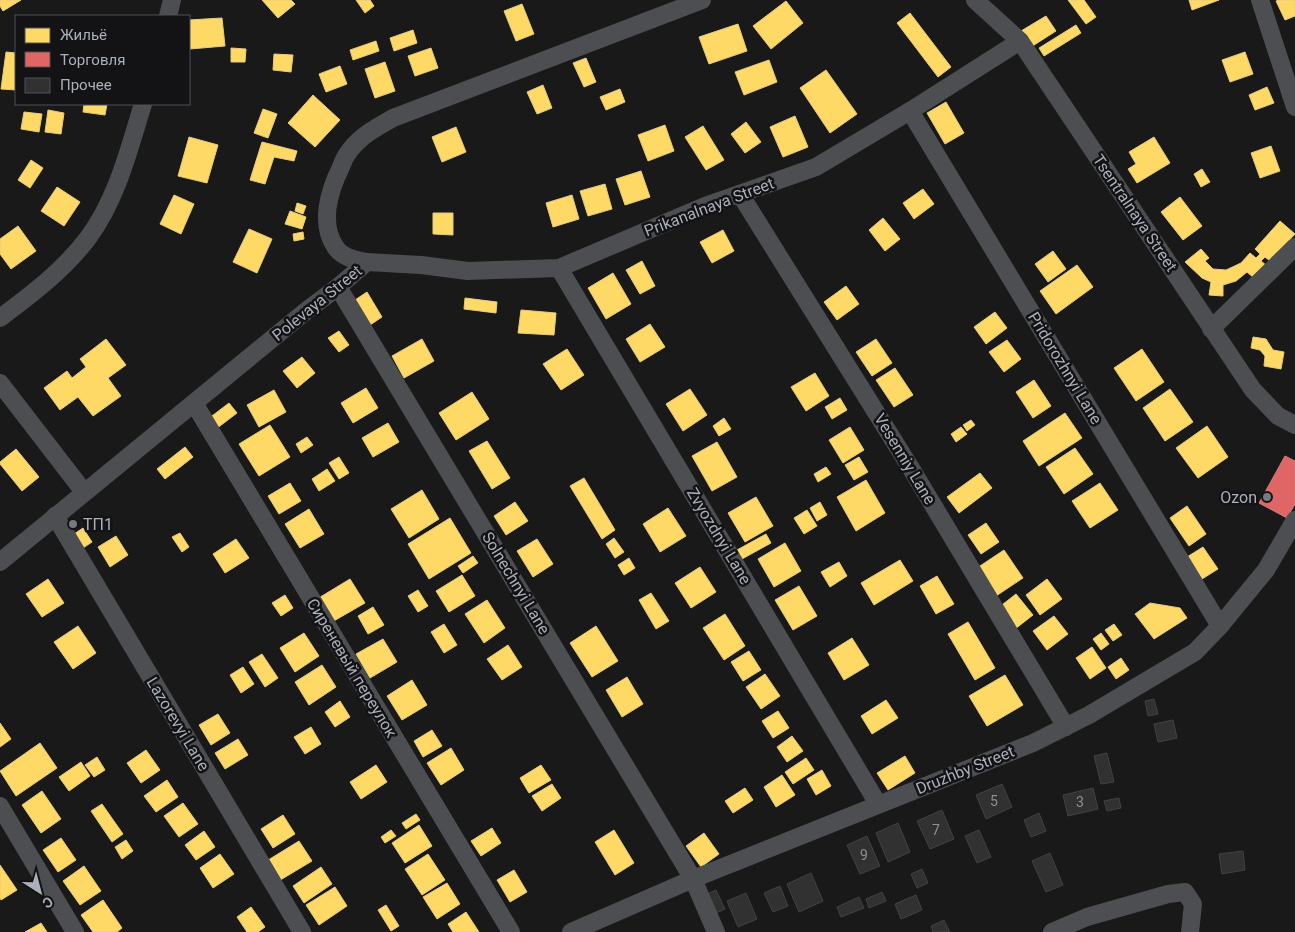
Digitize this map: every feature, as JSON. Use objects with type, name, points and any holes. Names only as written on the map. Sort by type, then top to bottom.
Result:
[{"type":"street","points":[[168,15],[172,0]]},
{"type":"street","name":"Polevaya Street","points":[[367,262],[351,259],[336,249],[327,228],[327,208],[335,180],[348,152],[364,135],[393,118],[702,0]]},
{"type":"street","name":"Tsentralnaya Street","points":[[974,0],[1020,41],[1253,390],[1278,416],[1295,426]]},
{"type":"street","points":[[1260,0],[1295,107]]},
{"type":"street","name":"Prikanalnaya Street","points":[[367,262],[421,265],[468,271],[559,268],[705,206],[816,167],[910,111],[1020,41]]},
{"type":"street","points":[[0,318],[53,275],[88,237],[116,187],[143,105]]},
{"type":"street","name":"Pridorozhnyi Lane","points":[[910,111],[1220,626]]},
{"type":"street","name":"Vesenniy Lane","points":[[740,194],[912,470],[1066,727]]},
{"type":"street","points":[[1211,329],[1295,247]]},
{"type":"street","name":"Polevaya Street","points":[[0,562],[367,262]]},
{"type":"street","name":"Zvyozdnyi Lane","points":[[559,268],[878,804]]},
{"type":"street","name":"Solnechnyi Lane","points":[[338,287],[693,879],[716,932]]},
{"type":"street","points":[[0,383],[84,492]]},
{"type":"street","name":"Сиреневый переулок","points":[[194,403],[511,932]]},
{"type":"street","name":"Lazorevyi Lane","points":[[54,516],[302,932]]},
{"type":"street","name":"Druzhby Street","points":[[571,932],[693,879],[1033,743],[1089,715],[1195,652],[1220,626],[1266,570],[1295,520]]},
{"type":"street","points":[[0,806],[75,932]]},
{"type":"street","points":[[1052,932],[1087,917],[1168,894],[1185,892],[1193,904],[1190,932]]},
{"type":"building: Жильё","points":[[0,0],[21,0],[3,11],[0,6]]},
{"type":"building: Жильё","points":[[262,0],[291,0],[295,4],[278,18]]},
{"type":"building: Жильё","points":[[356,0],[370,0],[374,6],[365,13]]},
{"type":"building: Жильё","points":[[1068,0],[1084,0],[1096,17],[1086,24]]},
{"type":"building: Жильё","points":[[1189,0],[1219,0],[1192,10]]},
{"type":"building: Жильё","points":[[1295,0],[1295,16],[1285,20],[1276,1]]},
{"type":"building: Жильё","points":[[786,1],[803,23],[771,49],[753,26]]},
{"type":"building: Жильё","points":[[522,4],[534,34],[516,41],[504,11]]},
{"type":"building: Жильё","points":[[910,13],[951,67],[938,77],[897,23]]},
{"type":"building: Жильё","points":[[1046,16],[1056,31],[1031,47],[1021,31]]},
{"type":"building: Жильё","points":[[222,18],[225,46],[190,49],[190,20]]},
{"type":"building: Жильё","points":[[738,24],[747,51],[709,64],[699,37]]},
{"type":"building: Жильё","points":[[1076,25],[1081,33],[1044,56],[1039,48]]},
{"type":"building: Жильё","points":[[413,30],[417,43],[394,51],[390,38]]},
{"type":"building: Жильё","points":[[376,41],[379,51],[353,60],[350,50]]},
{"type":"building: Жильё","points":[[231,48],[246,49],[245,62],[231,62]]},
{"type":"building: Жильё","points":[[431,48],[438,68],[415,76],[408,56]]},
{"type":"building: Жильё","points":[[6,52],[15,53],[15,90],[1,89]]},
{"type":"building: Жильё","points":[[1245,52],[1253,74],[1230,82],[1222,60]]},
{"type":"building: Жильё","points":[[274,54],[293,55],[291,72],[273,70]]},
{"type":"building: Жильё","points":[[586,58],[596,82],[584,87],[573,63]]},
{"type":"building: Жильё","points":[[769,60],[777,82],[744,95],[735,72]]},
{"type":"building: Жильё","points":[[385,62],[395,91],[375,98],[365,69]]},
{"type":"building: Жильё","points":[[340,66],[347,84],[326,92],[319,74]]},
{"type":"building: Жильё","points":[[826,70],[857,114],[830,133],[800,88]]},
{"type":"building: Жильё","points":[[543,85],[552,108],[537,114],[527,92]]},
{"type":"building: Жильё","points":[[1267,87],[1274,103],[1255,110],[1249,95]]},
{"type":"building: Жильё","points":[[620,89],[625,102],[606,110],[600,97]]},
{"type":"building: Жильё","points":[[313,95],[340,120],[315,147],[288,123]]},
{"type":"building: Жильё","points":[[946,102],[964,133],[945,144],[927,113]]},
{"type":"building: Жильё","points":[[84,105],[107,105],[105,115],[83,112]]},
{"type":"building: Жильё","points":[[263,109],[277,114],[268,138],[254,133]]},
{"type":"building: Жильё","points":[[48,110],[64,113],[61,134],[45,132]]},
{"type":"building: Жильё","points":[[24,112],[42,114],[39,132],[21,129]]},
{"type":"building: Жильё","points":[[795,116],[808,147],[783,157],[770,127]]},
{"type":"building: Жильё","points":[[746,122],[761,142],[745,153],[731,134]]},
{"type":"building: Жильё","points":[[665,125],[674,151],[648,161],[638,135]]},
{"type":"building: Жильё","points":[[703,126],[724,160],[706,170],[685,137]]},
{"type":"building: Жильё","points":[[456,127],[466,152],[442,162],[432,137]]},
{"type":"building: Жильё","points":[[189,137],[218,145],[207,183],[178,176]]},
{"type":"building: Жильё","points":[[1154,137],[1170,163],[1137,183],[1128,169],[1136,164],[1129,152]]},
{"type":"building: Жильё","points":[[262,142],[297,151],[294,161],[274,157],[265,184],[250,180]]},
{"type":"building: Жильё","points":[[1271,146],[1280,171],[1260,178],[1251,153]]},
{"type":"building: Жильё","points":[[31,160],[43,168],[30,188],[18,180]]},
{"type":"building: Жильё","points":[[1202,169],[1210,182],[1201,187],[1194,174]]},
{"type":"building: Жильё","points":[[641,171],[650,197],[625,205],[616,179]]},
{"type":"building: Жильё","points":[[605,184],[612,209],[588,216],[580,191]]},
{"type":"building: Жильё","points":[[57,187],[80,202],[64,226],[41,211]]},
{"type":"building: Жильё","points":[[923,189],[934,204],[914,219],[903,203]]},
{"type":"building: Жильё","points":[[174,195],[194,204],[181,234],[160,224]]},
{"type":"building: Жильё","points":[[572,195],[579,219],[553,227],[546,203]]},
{"type":"building: Жильё","points":[[1180,197],[1202,226],[1183,240],[1161,212]]},
{"type":"building: Жильё","points":[[297,203],[306,206],[303,214],[295,211]]},
{"type":"building: Жильё","points":[[290,211],[306,217],[302,229],[285,224]]},
{"type":"building: Жильё","points":[[433,213],[453,213],[453,235],[433,234]]},
{"type":"building: Жильё","points":[[883,218],[900,239],[885,251],[869,230]]},
{"type":"building: Жильё","points":[[1280,221],[1295,234],[1270,261],[1265,257],[1261,261],[1267,266],[1255,279],[1247,272],[1236,281],[1223,285],[1223,296],[1209,295],[1211,282],[1202,278],[1185,262],[1201,249],[1209,258],[1205,261],[1213,269],[1226,270],[1241,263],[1250,253],[1256,258],[1260,254],[1255,249]]},
{"type":"building: Жильё","points":[[18,226],[36,251],[11,269],[0,254],[0,239]]},
{"type":"building: Жильё","points":[[249,229],[272,239],[257,273],[233,262]]},
{"type":"building: Жильё","points":[[723,230],[734,251],[712,263],[700,242]]},
{"type":"building: Жильё","points":[[303,232],[304,239],[294,241],[293,234]]},
{"type":"building: Жильё","points":[[1053,251],[1066,269],[1048,282],[1035,264]]},
{"type":"building: Жильё","points":[[642,261],[655,286],[640,294],[626,270]]},
{"type":"building: Жильё","points":[[1077,265],[1093,287],[1056,314],[1040,291]]},
{"type":"building: Жильё","points":[[613,273],[631,304],[606,319],[588,288]]},
{"type":"building: Жильё","points":[[846,286],[859,304],[837,320],[824,302]]},
{"type":"building: Жильё","points":[[367,292],[382,317],[367,327],[352,302]]},
{"type":"building: Жильё","points":[[465,298],[497,302],[496,313],[464,309]]},
{"type":"building: Жильё","points":[[521,310],[556,313],[554,335],[518,333]]},
{"type":"building: Жильё","points":[[995,312],[1007,328],[986,344],[974,327]]},
{"type":"building: Жильё","points":[[650,324],[665,347],[640,362],[626,339]]},
{"type":"building: Жильё","points":[[339,331],[349,345],[339,352],[328,338]]},
{"type":"building: Жильё","points":[[1253,337],[1266,339],[1273,350],[1284,352],[1281,369],[1264,366],[1265,356],[1260,350],[1251,348]]},
{"type":"building: Жильё","points":[[106,339],[126,365],[108,378],[121,396],[93,416],[78,397],[60,410],[44,388],[67,371],[72,378],[86,367],[80,359]]},
{"type":"building: Жильё","points":[[422,339],[434,361],[404,378],[392,356]]},
{"type":"building: Жильё","points":[[876,339],[892,363],[872,376],[856,352]]},
{"type":"building: Жильё","points":[[1007,340],[1021,359],[1004,372],[989,352]]},
{"type":"building: Жильё","points":[[567,349],[584,375],[561,390],[543,364]]},
{"type":"building: Жильё","points":[[1142,349],[1164,382],[1136,401],[1114,368]]},
{"type":"building: Жильё","points":[[302,357],[315,373],[297,388],[283,371]]},
{"type":"building: Жильё","points":[[895,368],[913,395],[894,407],[876,380]]},
{"type":"building: Жильё","points":[[815,373],[829,396],[806,411],[791,387]]},
{"type":"building: Жильё","points":[[1034,380],[1051,406],[1033,418],[1016,392]]},
{"type":"building: Жильё","points":[[366,388],[378,408],[353,423],[341,403]]},
{"type":"building: Жильё","points":[[690,389],[707,415],[683,431],[666,404]]},
{"type":"building: Жильё","points":[[1170,389],[1193,422],[1165,441],[1143,408]]},
{"type":"building: Жильё","points":[[274,390],[286,412],[259,427],[247,405]]},
{"type":"building: Жильё","points":[[472,392],[489,419],[456,440],[439,413]]},
{"type":"building: Жильё","points":[[840,398],[847,410],[832,419],[825,407]]},
{"type":"building: Жильё","points":[[229,403],[237,413],[216,429],[208,419]]},
{"type":"building: Жильё","points":[[1065,413],[1082,438],[1039,466],[1023,441]]},
{"type":"building: Жильё","points":[[724,418],[731,429],[719,436],[713,426]]},
{"type":"building: Жильё","points":[[971,420],[975,425],[967,431],[963,425]]},
{"type":"building: Жильё","points":[[388,423],[399,442],[373,457],[362,438]]},
{"type":"building: Жильё","points":[[270,425],[290,457],[259,476],[239,444]]},
{"type":"building: Жильё","points":[[1207,426],[1228,457],[1198,478],[1176,448]]},
{"type":"building: Жильё","points":[[850,427],[864,450],[843,463],[829,440]]},
{"type":"building: Жильё","points":[[961,427],[967,434],[956,442],[951,434]]},
{"type":"building: Жильё","points":[[307,437],[313,445],[301,453],[296,444]]},
{"type":"building: Жильё","points":[[487,441],[510,478],[492,489],[469,451]]},
{"type":"building: Жильё","points":[[717,442],[737,477],[712,491],[692,456]]},
{"type":"building: Жильё","points":[[185,447],[193,457],[165,479],[157,469]]},
{"type":"building: Жильё","points":[[1075,448],[1093,474],[1064,494],[1046,467]]},
{"type":"building: Жильё","points":[[16,449],[39,477],[22,491],[0,464]]},
{"type":"building: Жильё","points":[[339,457],[349,473],[339,479],[329,463]]},
{"type":"building: Жильё","points":[[859,457],[868,472],[854,480],[845,465]]},
{"type":"building: Жильё","points":[[826,467],[831,474],[818,482],[814,474]]},
{"type":"building: Жильё","points":[[327,469],[335,481],[319,491],[312,479]]},
{"type":"building: Жильё","points":[[980,473],[992,488],[959,513],[947,497]]},
{"type":"building: Жильё","points":[[584,478],[615,530],[602,539],[570,486]]},
{"type":"building: Жильё","points":[[866,480],[885,513],[856,531],[837,497]]},
{"type":"building: Жильё","points":[[290,483],[301,501],[279,514],[268,496]]},
{"type":"building: Жильё","points":[[1100,483],[1118,510],[1090,528],[1072,501]]},
{"type":"building: Жильё","points":[[422,490],[439,519],[409,538],[391,509]]},
{"type":"building: Жильё","points":[[756,497],[773,526],[745,542],[728,513]]},
{"type":"building: Жильё","points":[[515,502],[528,521],[506,535],[494,516]]},
{"type":"building: Жильё","points":[[820,502],[827,515],[817,521],[810,508]]},
{"type":"building: Жильё","points":[[1187,506],[1206,534],[1189,546],[1170,518]]},
{"type":"building: Жильё","points":[[668,508],[686,536],[660,552],[643,524]]},
{"type":"building: Жильё","points":[[309,509],[324,534],[300,548],[285,524]]},
{"type":"building: Жильё","points":[[807,510],[817,526],[804,534],[794,518]]},
{"type":"building: Жильё","points":[[450,518],[471,553],[429,579],[408,544]]},
{"type":"building: Жильё","points":[[986,523],[999,542],[981,554],[968,535]]},
{"type":"building: Жильё","points":[[83,528],[92,542],[80,550],[71,536]]},
{"type":"building: Жильё","points":[[180,533],[189,547],[182,552],[172,537]]},
{"type":"building: Жильё","points":[[766,534],[771,543],[742,559],[737,550]]},
{"type":"building: Жильё","points":[[116,536],[128,555],[110,567],[98,547]]},
{"type":"building: Жильё","points":[[614,538],[624,552],[615,558],[606,544]]},
{"type":"building: Жильё","points":[[236,539],[249,558],[225,573],[213,554]]},
{"type":"building: Жильё","points":[[537,539],[553,564],[533,577],[517,551]]},
{"type":"building: Жильё","points":[[785,543],[801,571],[774,587],[758,559]]},
{"type":"building: Жильё","points":[[1203,547],[1218,569],[1202,579],[1187,557]]},
{"type":"building: Жильё","points":[[1004,550],[1023,578],[996,596],[977,568]]},
{"type":"building: Жильё","points":[[473,556],[478,563],[463,573],[458,566]]},
{"type":"building: Жильё","points":[[629,558],[635,568],[624,575],[618,565]]},
{"type":"building: Жильё","points":[[900,560],[913,581],[874,605],[861,583]]},
{"type":"building: Жильё","points":[[839,562],[847,576],[830,587],[821,572]]},
{"type":"building: Жильё","points":[[700,567],[716,592],[691,608],[675,583]]},
{"type":"building: Жильё","points":[[462,575],[475,596],[449,612],[436,591]]},
{"type":"building: Жильё","points":[[937,576],[954,604],[936,614],[920,586]]},
{"type":"building: Жильё","points":[[48,579],[64,603],[42,617],[26,594]]},
{"type":"building: Жильё","points":[[350,579],[365,603],[332,622],[317,599]]},
{"type":"building: Жильё","points":[[1047,579],[1062,599],[1040,615],[1026,595]]},
{"type":"building: Жильё","points":[[799,586],[817,616],[793,630],[775,600]]},
{"type":"building: Жильё","points":[[418,590],[428,606],[418,612],[408,596]]},
{"type":"building: Жильё","points":[[651,593],[669,621],[656,629],[639,600]]},
{"type":"building: Жильё","points":[[1016,594],[1033,615],[1015,629],[998,608]]},
{"type":"building: Жильё","points":[[285,595],[293,608],[281,616],[272,603]]},
{"type":"building: Жильё","points":[[487,600],[505,628],[484,643],[465,614]]},
{"type":"building: Жильё","points":[[1150,603],[1180,608],[1187,618],[1154,639],[1135,614]]},
{"type":"building: Жильё","points":[[373,607],[384,625],[368,634],[358,616]]},
{"type":"building: Жильё","points":[[725,614],[745,646],[724,660],[703,628]]},
{"type":"building: Жильё","points":[[1054,616],[1068,634],[1047,650],[1033,631]]},
{"type":"building: Жильё","points":[[968,622],[995,668],[975,680],[948,634]]},
{"type":"building: Жильё","points":[[444,624],[457,645],[444,653],[431,632]]},
{"type":"building: Жильё","points":[[1114,624],[1122,635],[1113,641],[1105,630]]},
{"type":"building: Жильё","points":[[78,626],[96,653],[73,669],[54,642]]},
{"type":"building: Жильё","points":[[596,626],[618,661],[592,677],[570,643]]},
{"type":"building: Жильё","points":[[304,633],[319,656],[295,672],[280,648]]},
{"type":"building: Жильё","points":[[1101,633],[1109,644],[1101,650],[1093,639]]},
{"type":"building: Жильё","points":[[852,638],[869,665],[844,680],[828,653]]},
{"type":"building: Жильё","points":[[383,639],[397,662],[370,678],[356,654]]},
{"type":"building: Жильё","points":[[508,645],[522,667],[502,680],[487,659]]},
{"type":"building: Жильё","points":[[1092,647],[1106,668],[1090,679],[1076,658]]},
{"type":"building: Жильё","points":[[749,651],[761,670],[743,681],[731,662]]},
{"type":"building: Жильё","points":[[262,654],[278,678],[265,687],[249,662]]},
{"type":"building: Жильё","points":[[1121,658],[1129,670],[1116,679],[1108,667]]},
{"type":"building: Жильё","points":[[322,665],[336,687],[309,705],[295,682]]},
{"type":"building: Жильё","points":[[243,667],[254,684],[241,693],[230,675]]},
{"type":"building: Жильё","points":[[765,674],[780,696],[761,709],[746,687]]},
{"type":"building: Жильё","points":[[1005,675],[1023,705],[987,726],[969,696]]},
{"type":"building: Жильё","points":[[627,677],[643,704],[622,717],[606,690]]},
{"type":"building: Жильё","points":[[412,680],[427,705],[402,720],[387,696]]},
{"type":"building: Жильё","points":[[886,700],[898,718],[872,734],[861,716]]},
{"type":"building: Жильё","points":[[340,701],[350,717],[335,727],[325,712]]},
{"type":"building: Жильё","points":[[778,711],[789,728],[773,738],[762,721]]},
{"type":"building: Жильё","points":[[218,714],[230,733],[211,745],[199,725]]},
{"type":"building: Жильё","points":[[0,723],[11,739],[0,747]]},
{"type":"building: Жильё","points":[[311,727],[321,744],[305,754],[294,737]]},
{"type":"building: Жильё","points":[[432,730],[442,746],[423,757],[414,741]]},
{"type":"building: Жильё","points":[[792,736],[803,751],[787,762],[777,747]]},
{"type":"building: Жильё","points":[[238,739],[248,755],[225,769],[215,753]]},
{"type":"building: Жильё","points":[[40,743],[57,768],[16,796],[0,771]]},
{"type":"building: Жильё","points":[[451,748],[464,770],[441,785],[427,763]]},
{"type":"building: Жильё","points":[[146,750],[160,770],[141,783],[127,763]]},
{"type":"building: Жильё","points":[[905,756],[915,773],[888,790],[877,773]]},
{"type":"building: Жильё","points":[[97,757],[105,770],[94,777],[85,765]]},
{"type":"building: Жильё","points":[[806,758],[814,770],[793,784],[785,772]]},
{"type":"building: Жильё","points":[[81,762],[90,776],[69,791],[59,777]]},
{"type":"building: Жильё","points":[[376,765],[387,782],[361,799],[350,782]]},
{"type":"building: Жильё","points":[[541,765],[551,780],[529,793],[520,778]]},
{"type":"building: Жильё","points":[[822,770],[831,786],[816,795],[807,779]]},
{"type":"building: Жильё","points":[[782,775],[795,795],[776,807],[764,787]]},
{"type":"building: Жильё","points":[[167,780],[178,797],[156,812],[144,796]]},
{"type":"building: Жильё","points":[[552,784],[561,798],[542,811],[532,796]]},
{"type":"building: Жильё","points":[[745,788],[753,800],[733,813],[725,801]]},
{"type":"building: Жильё","points":[[42,791],[61,819],[41,833],[22,805]]},
{"type":"building: Жильё","points":[[183,803],[198,824],[179,837],[164,816]]},
{"type":"building: Жильё","points":[[102,804],[123,834],[112,842],[91,811]]},
{"type":"building: Жильё","points":[[416,814],[420,820],[406,829],[402,823]]},
{"type":"building: Жильё","points":[[283,815],[295,834],[273,848],[261,829]]},
{"type":"building: Жильё","points":[[419,825],[432,846],[405,863],[392,843]]},
{"type":"building: Жильё","points":[[492,828],[501,843],[481,856],[471,841]]},
{"type":"building: Жильё","points":[[391,830],[396,836],[385,843],[381,837]]},
{"type":"building: Жильё","points":[[614,830],[634,863],[615,875],[595,842]]},
{"type":"building: Жильё","points":[[204,831],[215,847],[196,860],[185,845]]},
{"type":"building: Жильё","points":[[704,833],[719,854],[701,867],[686,846]]},
{"type":"building: Жильё","points":[[61,838],[76,860],[58,872],[43,850]]},
{"type":"building: Жильё","points":[[126,840],[133,851],[122,859],[115,847]]},
{"type":"building: Жильё","points":[[299,841],[312,861],[277,882],[265,862]]},
{"type":"building: Жильё","points":[[220,854],[234,874],[213,888],[200,868]]},
{"type":"building: Жильё","points":[[428,854],[445,880],[422,895],[405,869]]},
{"type":"building: Жильё","points":[[0,865],[17,890],[1,900],[0,898]]},
{"type":"building: Жильё","points":[[84,866],[101,891],[80,905],[63,881]]},
{"type":"building: Жильё","points":[[321,867],[332,884],[304,903],[293,886]]},
{"type":"building: Жильё","points":[[514,870],[527,892],[510,902],[497,880]]},
{"type":"building: Жильё","points":[[447,883],[460,904],[437,919],[423,897]]},
{"type":"building: Жильё","points":[[335,887],[347,906],[319,925],[306,905]]},
{"type":"building: Жильё","points":[[103,900],[122,928],[117,932],[93,932],[81,915]]},
{"type":"building: Жильё","points":[[386,905],[399,926],[391,931],[378,910]]},
{"type":"building: Жильё","points":[[251,907],[265,927],[258,932],[247,932],[237,917]]},
{"type":"building: Жильё","points":[[466,912],[479,932],[453,932],[448,924]]},
{"type":"building: Жильё","points":[[41,923],[47,932],[25,932]]},
{"type":"building: Торговля","points":[[1285,456],[1295,461],[1295,504],[1287,518],[1259,503]]},
{"type":"building: Прочее","points":[[1154,699],[1158,714],[1148,716],[1145,701]]},
{"type":"building: Прочее","points":[[1173,720],[1177,738],[1158,742],[1154,724]]},
{"type":"building: Прочее","points":[[1107,753],[1114,782],[1101,784],[1094,756]]},
{"type":"building: Прочее","points":[[1002,784],[1012,807],[986,819],[976,795]]},
{"type":"building: Прочее","points":[[1093,788],[1098,809],[1068,816],[1063,795]]},
{"type":"building: Прочее","points":[[1119,798],[1121,808],[1107,811],[1104,801]]},
{"type":"building: Прочее","points":[[942,810],[954,839],[930,849],[917,821]]},
{"type":"building: Прочее","points":[[1039,813],[1046,831],[1031,837],[1024,820]]},
{"type":"building: Прочее","points":[[898,823],[910,852],[888,862],[876,833]]},
{"type":"building: Прочее","points":[[979,830],[991,857],[977,863],[965,836]]},
{"type":"building: Прочее","points":[[867,836],[880,866],[860,874],[847,845]]},
{"type":"building: Прочее","points":[[1243,851],[1245,870],[1222,874],[1219,854]]},
{"type":"building: Прочее","points":[[1050,853],[1063,885],[1046,892],[1032,861]]},
{"type":"building: Прочее","points":[[922,869],[928,883],[917,888],[911,874]]},
{"type":"building: Прочее","points":[[811,873],[823,901],[799,912],[787,884]]},
{"type":"building: Прочее","points":[[780,886],[788,906],[773,912],[764,893]]},
{"type":"building: Прочее","points":[[716,890],[725,909],[716,913],[707,894]]},
{"type":"building: Прочее","points":[[882,892],[886,901],[869,908],[866,899]]},
{"type":"building: Прочее","points":[[746,893],[757,919],[738,927],[727,901]]},
{"type":"building: Прочее","points":[[916,895],[922,910],[901,919],[895,904]]},
{"type":"building: Прочее","points":[[859,897],[864,908],[841,917],[837,907]]},
{"type":"building: Прочее","points":[[944,920],[950,932],[933,932],[931,926]]},
{"type":"place","name":"Ozon","points":[[1267,497]]},
{"type":"place","name":"ТП1","points":[[73,524]]}]
